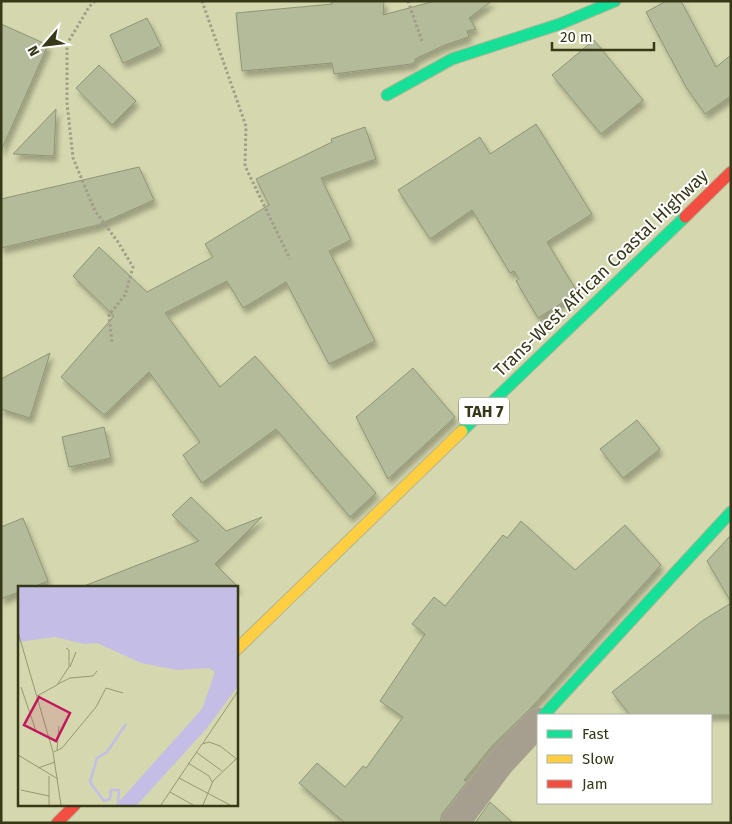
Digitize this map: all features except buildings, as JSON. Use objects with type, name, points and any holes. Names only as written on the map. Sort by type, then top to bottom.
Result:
[{"type":"main road","points":[[387,95],[452,59],[560,24],[615,1]]},
{"type":"main road","name":"Trans-West African Coastal Highway","points":[[238,648],[731,172]]},
{"type":"main road","points":[[545,714],[731,512]]},
{"type":"main road","points":[[57,823],[74,806]]},
{"type":"street","points":[[455,823],[500,763],[537,723]]},
{"type":"path","points":[[96,1],[89,7],[66,44],[67,103],[73,158],[95,211],[134,268],[125,295],[109,314],[112,343]]},
{"type":"path","points":[[202,1],[246,126],[245,166],[290,259]]},
{"type":"path","points":[[408,1],[434,70]]},
{"type":"traffic: fast","points":[[387,95],[452,59],[560,24],[615,1]]},
{"type":"traffic: fast","points":[[462,431],[685,217]]},
{"type":"traffic: fast","points":[[545,714],[731,512]]},
{"type":"traffic: slow","points":[[238,648],[462,431]]},
{"type":"traffic: jam","points":[[685,217],[731,172]]},
{"type":"traffic: jam","points":[[57,823],[74,806]]}]
